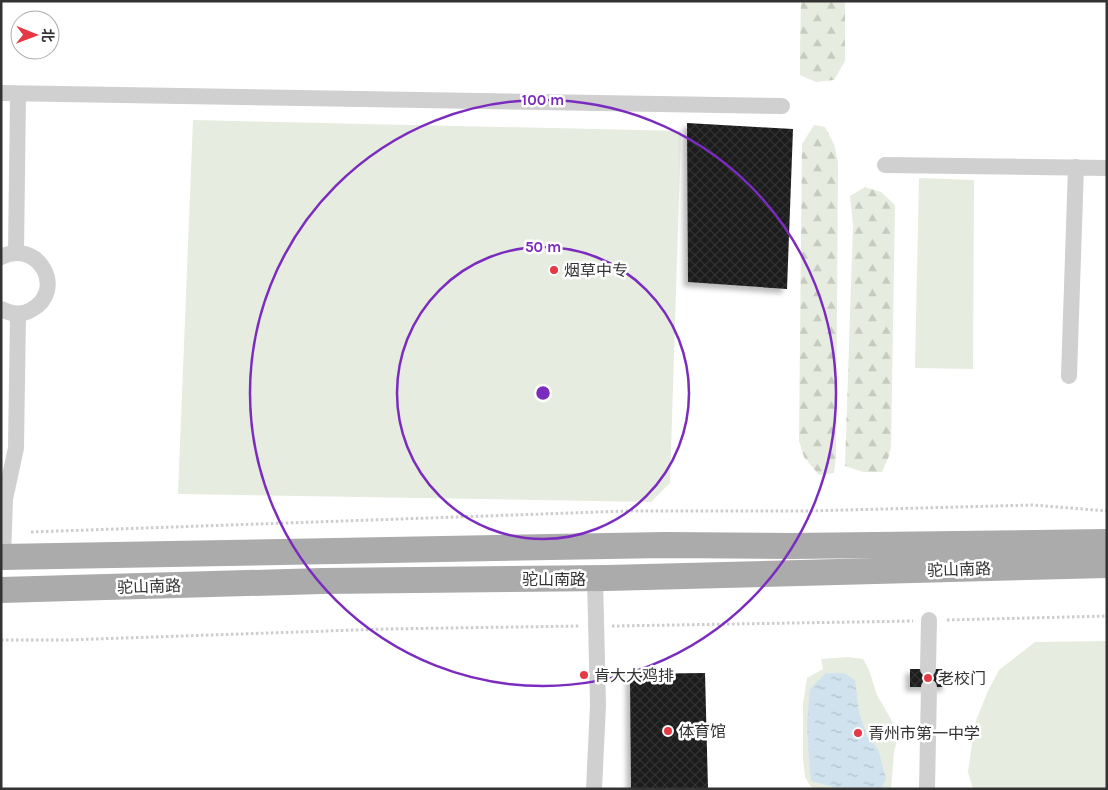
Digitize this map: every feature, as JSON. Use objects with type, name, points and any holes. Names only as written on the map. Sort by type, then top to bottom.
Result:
[{"type":"main road","name":"驼山南路","points":[[2,557],[645,546],[1107,542]]},
{"type":"main road","name":"驼山南路","points":[[1,590],[322,581],[595,578],[1107,565]]},
{"type":"street","points":[[1,309],[18,314],[28,312],[43,300],[47,291],[48,281],[40,263],[32,257],[23,253],[8,255],[9,94],[782,106]]},
{"type":"street","points":[[885,165],[1107,168]]},
{"type":"street","points":[[1069,376],[1076,168]]},
{"type":"street","points":[[2,557],[5,499],[16,448],[18,314]]},
{"type":"street","points":[[594,789],[598,705],[595,578]]},
{"type":"street","points":[[928,669],[929,620]]},
{"type":"street","points":[[927,789],[929,687]]},
{"type":"path","points":[[4,531],[36,532],[627,511],[809,511],[1033,505],[1107,511]]},
{"type":"path","points":[[1,640],[66,640],[386,630],[1107,616]]},
{"type":"green space","points":[[801,1],[845,1],[845,61],[834,80],[816,82],[800,75]]},
{"type":"green space","points":[[193,120],[681,131],[670,483],[651,502],[178,494]]},
{"type":"green space","points":[[814,125],[825,127],[834,144],[838,162],[836,456],[834,473],[819,475],[804,457],[799,441],[802,144]]},
{"type":"green space","points":[[919,178],[974,180],[973,369],[915,368]]},
{"type":"green space","points":[[865,187],[881,192],[895,205],[891,446],[882,472],[863,472],[845,466],[853,225],[850,196]]},
{"type":"green space","points":[[1107,641],[1107,789],[973,789],[968,772],[975,723],[999,670],[1035,642]]},
{"type":"green space","points":[[848,657],[863,659],[869,670],[877,695],[896,728],[897,740],[894,752],[891,789],[812,789],[805,777],[803,760],[803,704],[807,678],[823,669],[821,659]]},
{"type":"water","points":[[826,673],[844,673],[855,680],[859,712],[867,737],[878,749],[886,779],[881,789],[842,789],[811,781],[807,725],[810,689]]},
{"type":"building","points":[[687,123],[793,129],[787,289],[688,282]]},
{"type":"building","name":"老校门","points":[[910,669],[947,669],[947,687],[910,687]]},
{"type":"building","name":"体育馆","points":[[705,673],[708,789],[631,789],[630,674]]},
{"type":"place","name":"烟草中专","points":[[554,270]]},
{"type":"place","name":"肯大大鸡排","points":[[584,675]]},
{"type":"place","name":"老校门","points":[[928,678]]},
{"type":"place","name":"体育馆","points":[[668,731]]},
{"type":"place","name":"青州市第一中学","points":[[858,733]]}]
